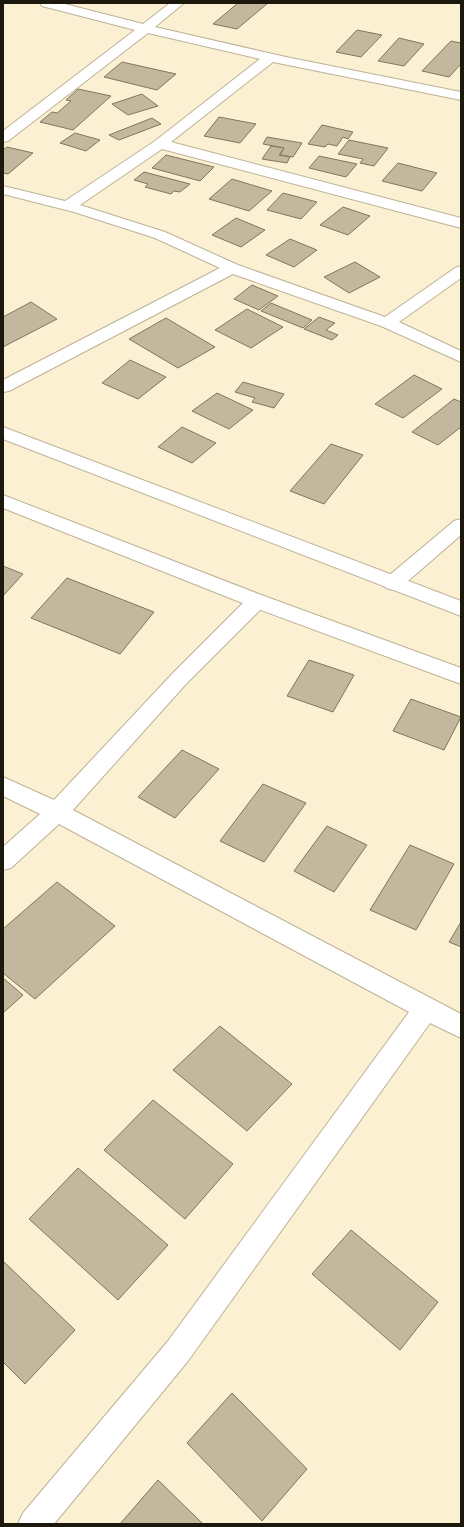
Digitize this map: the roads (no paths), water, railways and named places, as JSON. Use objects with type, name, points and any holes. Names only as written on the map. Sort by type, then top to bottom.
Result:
[{"type":"street","points":[[46,3],[144,28],[271,57],[461,96]]},
{"type":"street","points":[[3,138],[178,3]]},
{"type":"street","points":[[68,206],[160,144],[271,57]]},
{"type":"street","points":[[160,144],[461,223]]},
{"type":"street","points":[[3,190],[68,206],[160,235],[232,268],[386,323],[461,357]]},
{"type":"street","points":[[3,387],[232,268]]},
{"type":"street","points":[[386,323],[461,271]]},
{"type":"street","points":[[3,433],[461,609]]},
{"type":"street","points":[[3,501],[257,601],[461,676]]},
{"type":"street","points":[[393,583],[461,525]]},
{"type":"street","points":[[3,861],[57,812],[179,679],[257,601]]},
{"type":"street","points":[[3,786],[57,812],[461,1027]]},
{"type":"street","points":[[34,1524],[178,1351],[426,1009]]}]
